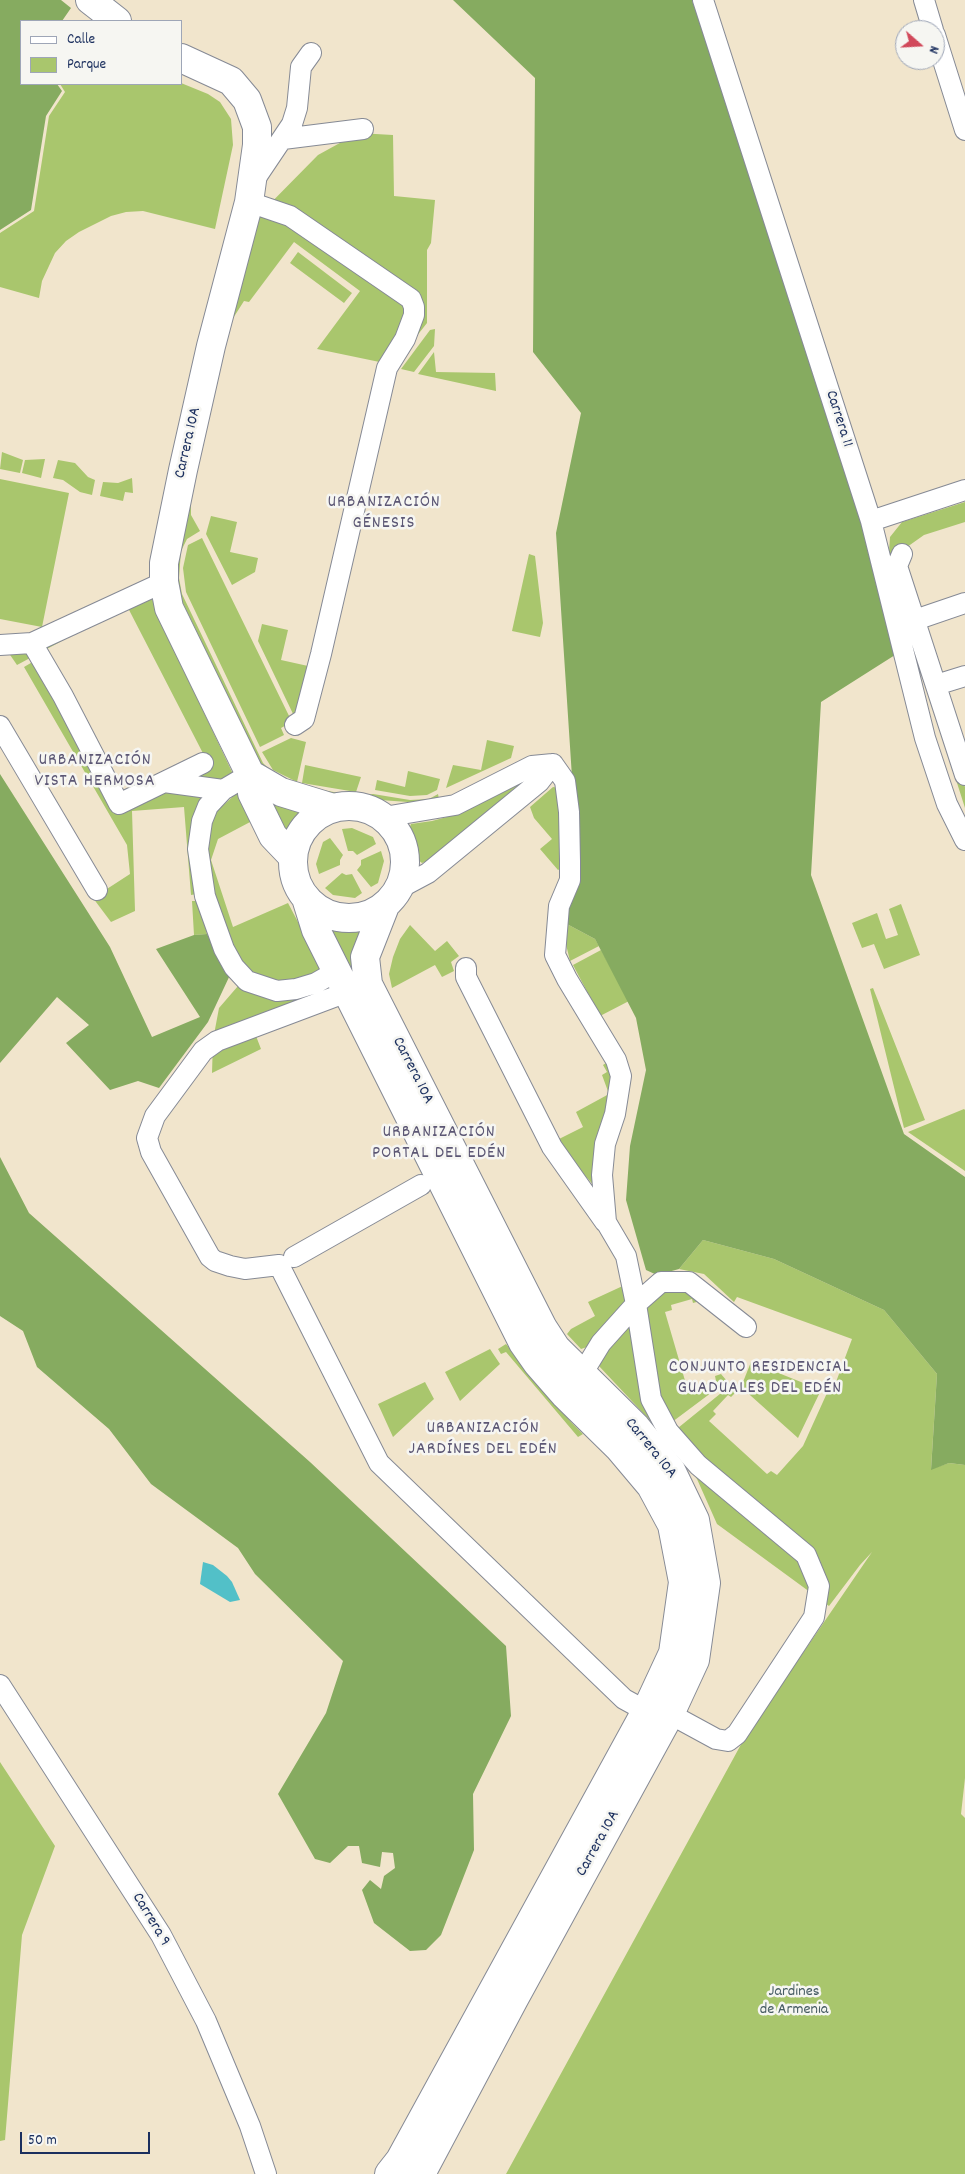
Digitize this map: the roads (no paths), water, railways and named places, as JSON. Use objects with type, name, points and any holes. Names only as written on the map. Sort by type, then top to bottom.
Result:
[{"type":"street","points":[[90,0],[116,20]]},
{"type":"street","name":"Carrera 11","points":[[703,0],[870,521],[925,738],[947,804],[965,840]]},
{"type":"street","points":[[924,0],[931,20]]},
{"type":"street","points":[[296,725],[304,719],[319,663],[387,368],[406,339],[414,315],[411,299],[290,216],[250,194],[292,124],[297,108],[301,67],[311,53]]},
{"type":"street","name":"Carrera 10A","points":[[182,58],[230,81],[247,100],[257,127],[257,146],[250,194],[211,346],[187,451],[164,563],[164,582],[169,608],[250,774],[252,793],[273,836],[293,857]]},
{"type":"street","points":[[945,67],[965,130]]},
{"type":"street","points":[[283,139],[363,129]]},
{"type":"street","points":[[870,521],[965,490]]},
{"type":"street","points":[[902,554],[897,566],[936,685],[962,752],[965,775]]},
{"type":"street","points":[[0,644],[32,643],[164,582]]},
{"type":"street","points":[[915,620],[965,603]]},
{"type":"street","points":[[32,643],[63,696],[119,804],[203,763]]},
{"type":"street","points":[[936,685],[965,676]]},
{"type":"street","points":[[0,726],[97,890]]},
{"type":"street","points":[[384,818],[454,805],[532,766],[553,764]]},
{"type":"street","points":[[306,898],[323,912],[344,918],[365,916],[428,873],[538,782],[553,764]]},
{"type":"street","points":[[553,764],[565,781],[569,812],[570,851],[570,880],[559,906],[555,955],[567,979],[616,1060],[621,1076],[615,1114],[605,1144],[602,1175],[606,1222]]},
{"type":"street","points":[[351,983],[316,983],[296,989],[277,991],[247,981],[234,967],[216,932],[205,896],[198,849],[202,821],[208,806],[222,790],[250,774],[281,792],[333,808],[355,806],[376,812],[393,826],[403,846],[405,868],[392,897]]},
{"type":"street","points":[[164,782],[222,790]]},
{"type":"street","points":[[333,808],[314,818],[300,836],[293,857],[295,879],[306,898],[316,930],[351,983],[522,1343],[565,1395],[630,1460],[651,1486],[672,1524],[683,1582],[673,1653],[658,1712],[400,2160],[389,2174]]},
{"type":"street","name":"Carrera 10A","points":[[392,897],[351,983],[543,1328],[556,1348],[636,1427],[671,1470],[695,1520],[706,1583],[696,1660],[658,1712],[514,1999],[421,2174]]},
{"type":"street","points":[[351,983],[217,1041],[203,1051],[155,1116],[147,1138],[151,1152],[210,1257],[215,1261],[245,1269],[279,1265],[379,1463],[624,1699],[658,1712],[716,1739],[728,1741],[737,1734],[814,1617],[819,1586],[806,1555],[698,1465],[668,1430],[650,1399],[636,1304],[626,1256],[606,1222],[552,1147],[466,977],[466,968]]},
{"type":"street","points":[[294,1257],[421,1185]]},
{"type":"street","points":[[582,1374],[601,1343],[636,1304],[662,1282],[689,1282],[746,1327]]},
{"type":"street","name":"Carrera 9","points":[[0,1685],[161,1935],[206,2021],[250,2126],[266,2174]]},
{"type":"water","points":[[203,1562],[213,1565],[227,1576],[232,1582],[240,1600],[230,1602],[200,1584]]},
{"type":"district","name":"URBANIZACIÓN GÉNESIS","points":[[384,514]]},
{"type":"district","name":"URBANIZACIÓN VISTA HERMOSA","points":[[95,772]]},
{"type":"district","name":"URBANIZACIÓN PORTAL DEL EDÉN","points":[[439,1144]]},
{"type":"district","name":"CONJUNTO RESIDENCIAL GUADUALES DEL EDÉN","points":[[760,1379]]},
{"type":"district","name":"URBANIZACIÓN JARDÍNES DEL EDÉN","points":[[483,1440]]},
{"type":"park label","name":"Jardines de Armenia","points":[[794,2002]]}]
